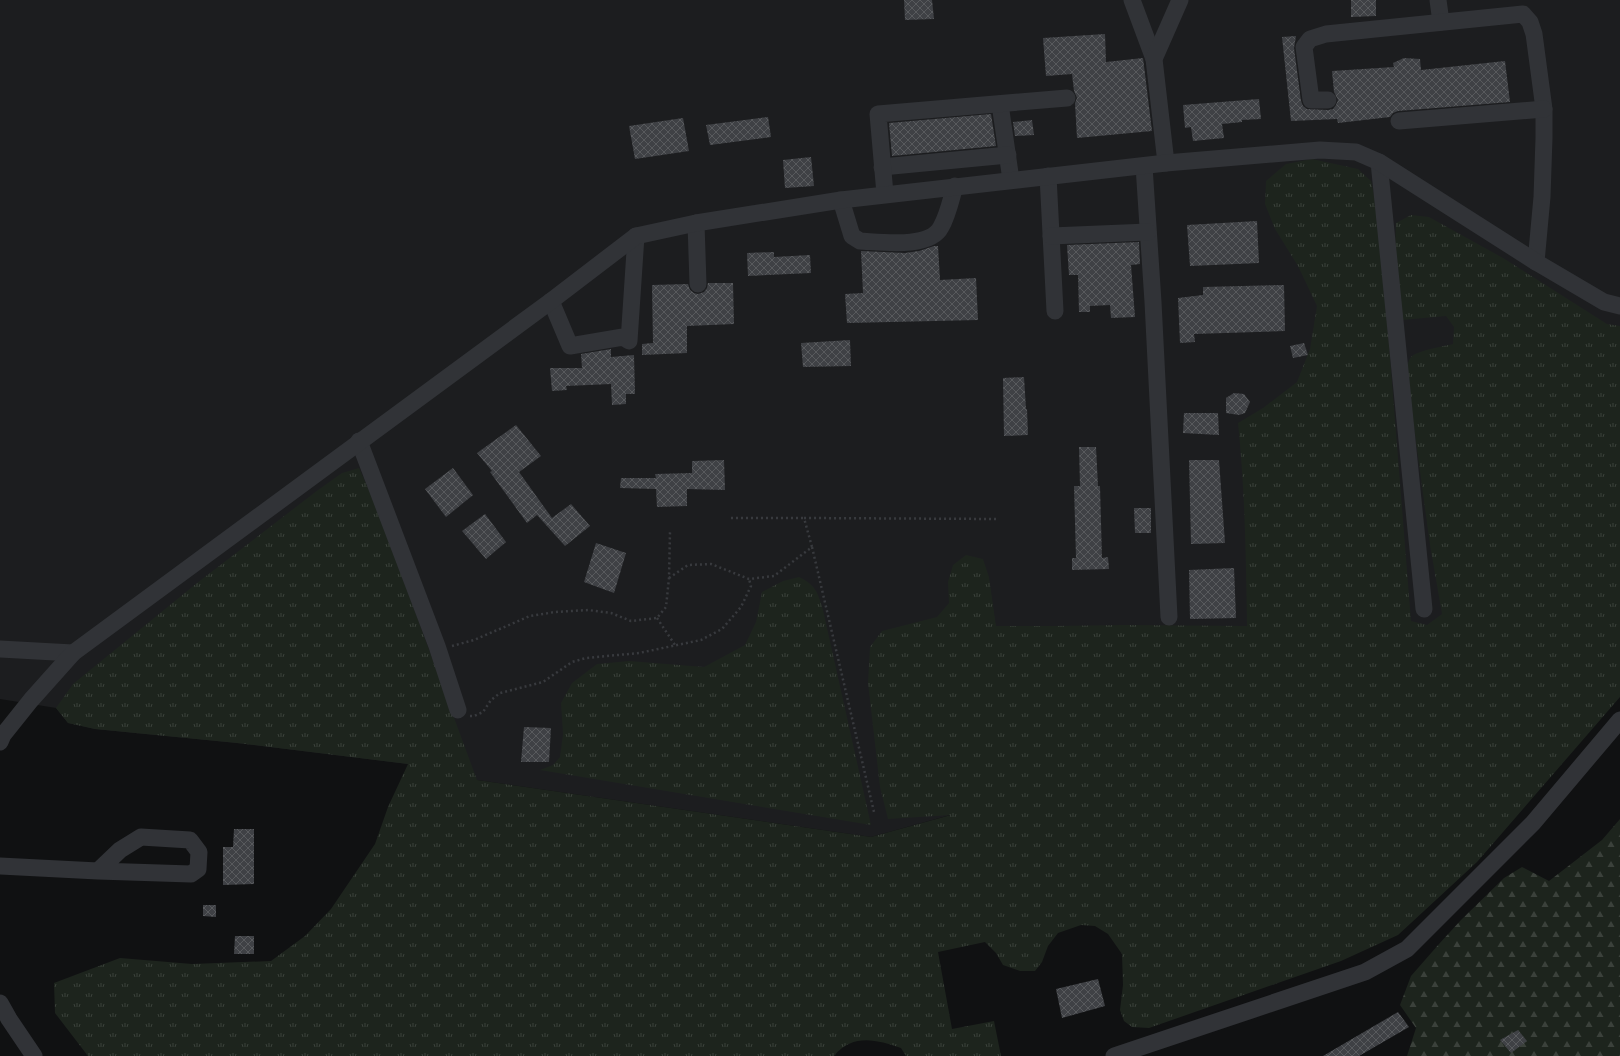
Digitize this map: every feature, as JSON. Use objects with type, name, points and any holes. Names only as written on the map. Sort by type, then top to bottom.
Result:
[{"type":"lane","points":[[1132,0],[1154,59],[1166,163]]},
{"type":"lane","points":[[1154,59],[1180,0]]},
{"type":"lane","points":[[1438,0],[1441,22]]},
{"type":"lane","points":[[1328,100],[1311,100],[1304,47],[1310,39],[1326,34],[1522,14],[1530,22],[1534,34],[1544,109],[1542,197],[1536,262]]},
{"type":"lane","points":[[885,194],[878,114],[1067,98]]},
{"type":"lane","points":[[1000,104],[1012,180]]},
{"type":"lane","points":[[1399,121],[1544,109]]},
{"type":"lane","points":[[0,742],[3,735],[31,700],[72,653],[551,301],[636,236],[696,223],[885,194],[1166,163],[1320,150],[1356,152],[1379,162],[1536,262],[1604,302],[1620,306]]},
{"type":"lane","points":[[882,167],[1008,155]]},
{"type":"lane","points":[[1379,162],[1424,609]]},
{"type":"lane","points":[[1144,166],[1169,617]]},
{"type":"lane","points":[[1048,176],[1055,311]]},
{"type":"lane","points":[[841,200],[852,236],[860,241],[922,241],[935,236],[941,227],[955,186]]},
{"type":"lane","points":[[696,223],[698,284]]},
{"type":"lane","points":[[1051,236],[1148,232]]},
{"type":"lane","points":[[551,301],[570,346],[623,337],[629,341],[636,236]]},
{"type":"lane","points":[[360,441],[437,646],[458,710]]},
{"type":"lane","points":[[0,649],[72,653]]},
{"type":"lane","points":[[1114,1056],[1365,972],[1407,949],[1533,823],[1620,720]]},
{"type":"lane","points":[[0,866],[98,871],[191,874],[198,869],[199,852],[190,840],[141,837],[120,850],[98,871]]},
{"type":"lane","points":[[0,1003],[34,1056]]},
{"type":"path","points":[[731,518],[996,519]]},
{"type":"path","points":[[804,518],[874,812]]},
{"type":"path","points":[[437,646],[456,646],[530,616],[555,612],[588,610],[611,613],[631,622],[657,618],[666,607],[669,578],[670,532]]},
{"type":"path","points":[[669,578],[688,565],[711,564],[749,579],[774,576],[812,547]]},
{"type":"path","points":[[458,710],[464,716],[474,716],[484,712],[491,700],[500,693],[543,682],[572,662],[586,658],[639,653],[701,640],[722,629],[741,607],[751,586],[749,579]]},
{"type":"path","points":[[657,618],[675,646]]},
{"type":"shaded area","points":[[0,0],[1620,0],[1620,530],[1488,604],[954,814],[871,837],[477,780],[408,764],[237,743],[95,729],[68,723],[56,708],[0,699]]},
{"type":"green space","points":[[1312,159],[1358,169],[1371,181],[1379,219],[1411,621],[1427,625],[1442,614],[1430,545],[1407,376],[1408,366],[1411,357],[1418,353],[1453,344],[1454,327],[1446,316],[1402,320],[1395,250],[1396,223],[1411,215],[1429,217],[1503,258],[1607,324],[1620,326],[1620,697],[1477,862],[1398,935],[1341,961],[1149,1028],[1132,1027],[1124,1021],[1120,1010],[1123,985],[1122,954],[1108,934],[1095,926],[1081,925],[1058,933],[1048,946],[1042,962],[1035,971],[1020,971],[1003,965],[996,953],[985,942],[938,952],[952,1029],[994,1021],[1001,1056],[906,1056],[901,1048],[866,1040],[849,1044],[834,1056],[88,1056],[55,1013],[54,983],[120,958],[192,964],[271,961],[305,936],[331,909],[375,844],[388,807],[408,764],[237,743],[95,729],[68,723],[56,708],[73,684],[197,583],[342,473],[359,468],[376,506],[477,780],[871,837],[951,815],[888,819],[880,787],[868,683],[870,647],[882,631],[937,617],[949,603],[948,582],[953,565],[966,555],[983,559],[989,577],[996,626],[1247,626],[1244,499],[1238,423],[1263,408],[1297,382],[1310,349],[1317,306],[1298,266],[1275,229],[1265,204],[1266,181],[1286,164]]},
{"type":"green space","points":[[799,577],[813,586],[820,599],[871,825],[540,770],[553,765],[560,757],[563,734],[561,703],[572,683],[597,664],[629,661],[704,667],[745,645],[756,622],[762,592],[783,581]]},
{"type":"green space","points":[[1620,819],[1620,1056],[1407,1056],[1416,1028],[1400,1005],[1411,976],[1439,944],[1504,878],[1522,867],[1549,881],[1602,840]]},
{"type":"building","points":[[904,0],[932,0],[934,19],[905,20]]},
{"type":"building","points":[[1351,0],[1376,0],[1376,16],[1351,17]]},
{"type":"building","points":[[1105,34],[1106,62],[1143,58],[1152,131],[1077,138],[1075,103],[1077,98],[1074,91],[1072,74],[1046,76],[1043,38]]},
{"type":"building","points":[[1296,36],[1294,48],[1301,101],[1303,106],[1307,109],[1328,110],[1333,109],[1336,105],[1338,100],[1334,92],[1332,71],[1394,67],[1393,63],[1404,58],[1420,59],[1421,70],[1505,61],[1510,102],[1398,111],[1393,113],[1390,117],[1338,123],[1337,119],[1291,121],[1282,37]]},
{"type":"building","points":[[1259,99],[1261,119],[1242,120],[1242,122],[1222,124],[1224,138],[1193,141],[1191,127],[1185,128],[1183,105]]},
{"type":"building","points":[[991,114],[996,146],[892,156],[889,123]]},
{"type":"building","points":[[768,117],[771,137],[710,145],[706,125]]},
{"type":"building","points":[[683,118],[689,151],[635,159],[629,126]]},
{"type":"building","points":[[1032,120],[1034,135],[1015,136],[1013,122]]},
{"type":"building","points":[[811,157],[814,186],[785,188],[783,160]]},
{"type":"building","points":[[1257,221],[1259,263],[1190,266],[1187,225]]},
{"type":"building","points":[[1139,242],[1140,264],[1131,265],[1135,317],[1111,318],[1110,305],[1090,306],[1090,312],[1079,312],[1078,275],[1069,275],[1067,245]]},
{"type":"building","points":[[938,246],[940,280],[976,278],[978,320],[847,323],[845,294],[863,293],[861,251],[905,253],[919,251]]},
{"type":"building","points":[[774,252],[774,257],[810,255],[811,273],[748,276],[747,253]]},
{"type":"building","points":[[708,283],[733,283],[734,324],[687,326],[687,353],[642,355],[642,344],[653,343],[652,285],[688,284],[690,290],[698,294],[704,292]]},
{"type":"building","points":[[1284,285],[1285,331],[1194,334],[1195,342],[1180,343],[1178,298],[1203,295],[1203,287]]},
{"type":"building","points":[[850,340],[851,366],[803,367],[801,343]]},
{"type":"building","points":[[1304,343],[1308,355],[1293,358],[1290,346]]},
{"type":"building","points":[[611,349],[611,357],[634,355],[635,394],[626,394],[626,404],[612,405],[611,384],[566,386],[567,390],[552,391],[550,368],[582,368],[581,354]]},
{"type":"building","points":[[1024,377],[1028,435],[1004,436],[1003,378]]},
{"type":"building","points":[[1234,393],[1244,394],[1250,402],[1245,413],[1239,415],[1226,413],[1226,398]]},
{"type":"building","points":[[1184,413],[1218,413],[1219,435],[1183,433]]},
{"type":"building","points":[[516,425],[541,456],[519,472],[552,518],[571,504],[590,526],[565,546],[537,515],[527,523],[490,472],[492,471],[477,453]]},
{"type":"building","points":[[1079,447],[1096,447],[1098,486],[1100,486],[1102,558],[1108,557],[1109,569],[1072,570],[1072,558],[1076,558],[1074,486],[1080,486]]},
{"type":"building","points":[[724,460],[725,490],[687,489],[687,506],[657,507],[656,489],[620,488],[621,478],[656,478],[655,474],[692,473],[692,461]]},
{"type":"building","points":[[1189,460],[1219,460],[1225,543],[1191,544]]},
{"type":"building","points":[[453,468],[473,495],[446,517],[425,489]]},
{"type":"building","points":[[1134,508],[1151,508],[1151,533],[1135,533]]},
{"type":"building","points":[[485,514],[506,542],[486,559],[462,531]]},
{"type":"building","points":[[596,543],[626,553],[614,593],[584,582]]},
{"type":"building","points":[[1234,568],[1236,618],[1190,619],[1189,570]]},
{"type":"building","points":[[524,727],[551,728],[549,762],[521,762]]},
{"type":"building","points":[[234,829],[254,829],[254,884],[223,885],[223,847],[233,847]]},
{"type":"building","points":[[203,905],[216,905],[216,917],[203,916]]},
{"type":"building","points":[[235,936],[254,936],[254,954],[234,954]]},
{"type":"building","points":[[1098,979],[1105,1006],[1062,1018],[1056,989]]},
{"type":"building","points":[[1398,1012],[1409,1027],[1359,1056],[1323,1056]]},
{"type":"building","points":[[1518,1030],[1527,1041],[1511,1053],[1500,1040]]}]
